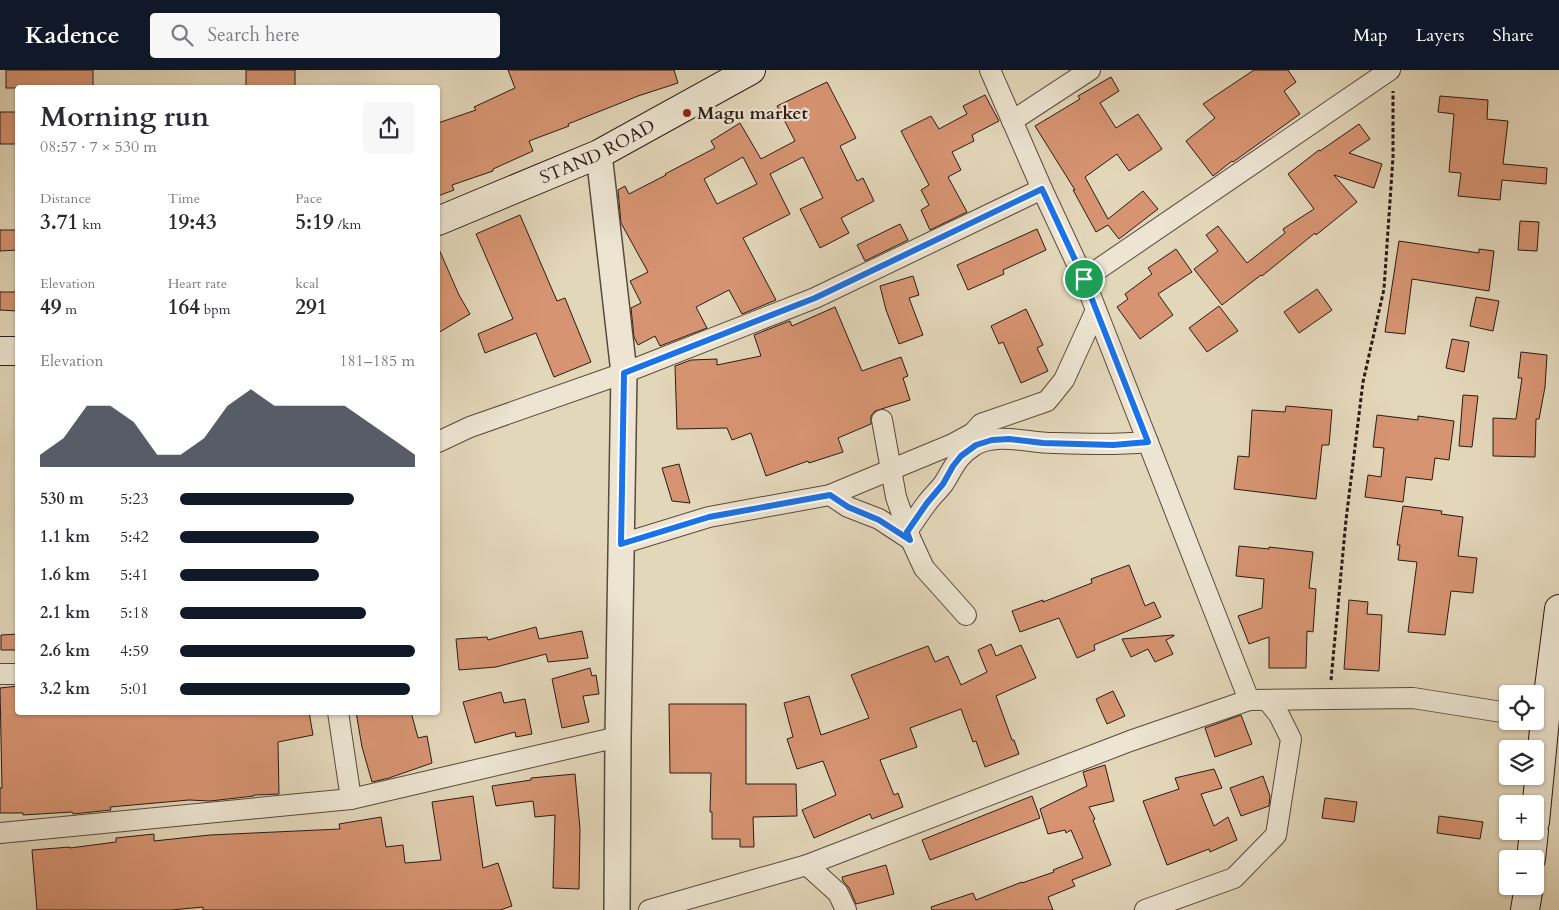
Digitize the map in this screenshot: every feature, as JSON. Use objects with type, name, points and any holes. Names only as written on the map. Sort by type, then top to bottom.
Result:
[{"type":"main road","name":"STAND ROAD","points":[[440,220],[599,154],[751,70]]},
{"type":"main road","points":[[0,351],[15,351]]},
{"type":"main road","points":[[1544,695],[1559,610]]},
{"type":"main road","points":[[1536,795],[1539,730]]},
{"type":"main road","points":[[1526,910],[1528,895]]},
{"type":"street","points":[[990,70],[1084,279],[1148,442],[1258,700],[1280,715],[1291,739],[1276,834],[1234,878],[1156,908]]},
{"type":"street","points":[[1012,121],[1090,70]]},
{"type":"street","points":[[1084,279],[1392,80]]},
{"type":"street","points":[[599,154],[624,373],[617,910]]},
{"type":"street","points":[[440,441],[470,427],[624,373],[815,298],[1042,189]]},
{"type":"street","points":[[621,544],[709,517],[830,495],[960,440],[973,433],[981,424],[1047,401],[1064,380],[1096,310]]},
{"type":"street","points":[[882,420],[896,497],[909,536],[924,568],[966,615]]},
{"type":"street","points":[[909,536],[927,503],[943,484],[953,466],[961,456],[976,445],[992,440],[1009,439],[1043,443],[1113,445],[1148,442]]},
{"type":"street","points":[[830,495],[848,507],[879,520],[909,536]]},
{"type":"street","points":[[0,674],[15,674]]},
{"type":"street","points":[[649,910],[807,866],[1130,741],[1258,700],[1413,698],[1499,712]]},
{"type":"street","points":[[338,715],[351,799]]},
{"type":"street","points":[[0,833],[351,799],[618,737]]},
{"type":"street","points":[[807,866],[838,893],[846,910]]},
{"type":"path","points":[[1329,699],[1346,520],[1363,382],[1384,289],[1393,157],[1392,80]]},
{"type":"building","points":[[6,70],[93,70],[93,85],[15,85],[15,88],[6,88]]},
{"type":"building","points":[[246,70],[295,70],[295,85],[246,85]]},
{"type":"building","points":[[508,70],[674,70],[678,83],[638,96],[529,141],[533,151],[493,169],[493,171],[452,185],[454,190],[440,195],[440,122],[476,110],[474,107],[515,88]]},
{"type":"building","points":[[1254,70],[1288,70],[1296,82],[1284,91],[1300,114],[1213,176],[1186,141],[1215,118],[1203,104]]},
{"type":"building","points":[[1111,77],[1119,91],[1100,103],[1116,128],[1138,114],[1162,149],[1129,171],[1117,154],[1085,177],[1108,219],[1143,191],[1158,209],[1119,239],[1108,225],[1096,232],[1073,190],[1075,190],[1035,126],[1080,99],[1078,96]]},
{"type":"building","points":[[827,82],[856,138],[840,146],[857,181],[863,178],[874,201],[841,218],[849,233],[820,248],[800,209],[823,198],[803,157],[770,174],[790,214],[743,238],[776,300],[742,314],[729,290],[696,307],[707,328],[660,346],[655,336],[638,345],[634,337],[631,308],[641,303],[630,281],[648,272],[621,223],[618,190],[625,186],[629,194],[666,175],[715,148],[711,141],[740,123],[761,159],[795,141],[777,106]],"holes":[[[743,157],[757,184],[717,204],[704,179]]]},
{"type":"building","points":[[985,95],[999,121],[972,135],[974,141],[952,152],[961,170],[948,177],[967,212],[930,230],[921,210],[929,205],[921,190],[929,185],[901,131],[931,116],[939,129],[967,114],[963,106]]},
{"type":"building","points":[[1440,96],[1488,100],[1487,119],[1508,121],[1503,164],[1547,168],[1546,184],[1502,180],[1500,200],[1458,196],[1461,173],[1449,172],[1454,114],[1438,112]]},
{"type":"building","points":[[0,112],[15,112],[15,144],[0,144]]},
{"type":"building","points":[[1359,124],[1370,139],[1349,153],[1382,164],[1374,188],[1334,175],[1357,202],[1222,305],[1194,269],[1218,251],[1206,235],[1218,226],[1247,263],[1285,233],[1283,229],[1314,209],[1288,174],[1319,150]]},
{"type":"building","points":[[520,215],[557,301],[565,298],[591,362],[554,377],[536,333],[485,353],[478,334],[513,319],[476,234]]},
{"type":"building","points":[[1520,221],[1539,222],[1537,251],[1518,250]]},
{"type":"building","points":[[900,224],[908,240],[865,261],[857,245]]},
{"type":"building","points":[[1037,229],[1046,250],[1003,270],[1004,274],[968,290],[957,265]]},
{"type":"building","points":[[0,230],[15,230],[15,250],[0,251]]},
{"type":"building","points":[[1399,241],[1479,253],[1479,249],[1494,251],[1489,291],[1412,279],[1405,334],[1385,332]]},
{"type":"building","points":[[1176,249],[1192,272],[1158,294],[1173,315],[1140,339],[1117,307],[1128,299],[1125,294],[1152,274],[1148,268]]},
{"type":"building","points":[[440,252],[459,295],[470,314],[440,332]]},
{"type":"building","points":[[913,276],[919,295],[909,298],[923,335],[899,344],[886,310],[880,286]]},
{"type":"building","points":[[1317,289],[1332,310],[1299,333],[1284,312]]},
{"type":"building","points":[[0,292],[15,292],[15,311],[0,310]]},
{"type":"building","points":[[1476,297],[1499,301],[1493,331],[1470,326]]},
{"type":"building","points":[[1219,306],[1238,331],[1207,352],[1189,328]]},
{"type":"building","points":[[835,307],[862,371],[901,357],[908,376],[903,378],[910,400],[875,411],[871,416],[871,424],[838,438],[843,452],[809,463],[808,461],[766,476],[751,433],[732,440],[727,428],[677,429],[675,366],[691,360],[717,359],[717,365],[761,356],[754,335],[790,321],[792,326]]},
{"type":"building","points":[[1026,309],[1043,345],[1037,348],[1048,371],[1021,383],[1003,342],[999,344],[991,326]]},
{"type":"building","points":[[1452,339],[1469,342],[1464,372],[1446,368]]},
{"type":"building","points":[[1521,352],[1547,355],[1545,387],[1539,419],[1536,419],[1535,457],[1493,456],[1493,418],[1516,419],[1522,378],[1518,378]]},
{"type":"building","points":[[1463,395],[1478,396],[1472,447],[1459,446]]},
{"type":"building","points":[[1286,406],[1332,410],[1329,445],[1322,445],[1316,499],[1234,489],[1238,456],[1249,457],[1252,410],[1285,412]]},
{"type":"building","points":[[1377,415],[1418,420],[1418,416],[1454,421],[1449,460],[1435,458],[1432,480],[1406,477],[1403,502],[1365,497],[1368,475],[1381,477],[1384,448],[1373,447]]},
{"type":"building","points":[[679,464],[690,503],[672,501],[662,468]]},
{"type":"building","points":[[1403,506],[1442,511],[1441,514],[1463,517],[1458,556],[1477,558],[1473,593],[1451,591],[1445,635],[1408,632],[1417,562],[1398,560],[1400,545],[1397,545]]},
{"type":"building","points":[[1239,546],[1313,552],[1309,588],[1316,589],[1313,632],[1307,631],[1306,668],[1269,668],[1269,637],[1249,644],[1238,616],[1262,608],[1264,579],[1236,576]]},
{"type":"building","points":[[1129,565],[1145,606],[1154,602],[1161,617],[1094,645],[1095,650],[1077,658],[1059,618],[1020,632],[1012,611],[1043,600],[1043,602],[1092,583],[1091,579]]},
{"type":"building","points":[[1349,600],[1368,602],[1367,614],[1382,615],[1379,671],[1344,669]]},
{"type":"building","points":[[536,627],[539,639],[582,631],[588,658],[548,662],[546,654],[496,667],[459,670],[456,639],[487,637],[488,640]]},
{"type":"building","points":[[15,634],[15,650],[1,650],[1,635]]},
{"type":"building","points":[[1174,635],[1166,640],[1173,654],[1155,662],[1148,649],[1131,657],[1122,639]]},
{"type":"building","points":[[991,644],[996,656],[1021,645],[1036,678],[996,696],[1019,754],[985,767],[976,741],[973,742],[961,709],[910,728],[917,747],[880,760],[894,795],[898,793],[903,807],[872,819],[870,814],[814,838],[802,810],[836,795],[823,761],[797,769],[787,739],[793,737],[784,703],[809,696],[821,735],[869,718],[851,675],[928,646],[935,662],[948,656],[961,685],[987,672],[978,650]]},
{"type":"building","points":[[590,668],[592,676],[596,675],[599,694],[583,696],[589,722],[562,728],[552,679]]},
{"type":"building","points":[[15,686],[15,715],[310,715],[313,735],[278,742],[279,794],[254,795],[210,801],[189,800],[110,807],[111,810],[73,814],[72,812],[23,815],[23,813],[0,813],[0,788],[2,788],[0,688]]},
{"type":"building","points":[[1113,691],[1125,716],[1107,724],[1096,699]]},
{"type":"building","points":[[501,692],[504,703],[525,699],[532,734],[516,737],[515,732],[475,743],[463,702]]},
{"type":"building","points":[[669,704],[746,704],[746,784],[796,784],[797,816],[753,817],[754,847],[740,847],[740,839],[712,839],[712,812],[710,812],[711,773],[670,773]]},
{"type":"building","points":[[357,715],[412,715],[418,738],[427,736],[432,763],[372,782],[362,747]]},
{"type":"building","points":[[1241,715],[1252,744],[1215,757],[1205,728]]},
{"type":"building","points":[[1105,765],[1114,801],[1089,807],[1111,865],[1072,880],[1075,886],[1048,897],[1053,910],[932,910],[931,907],[973,893],[976,900],[1054,872],[1053,870],[1083,858],[1071,830],[1066,833],[1065,830],[1048,834],[1040,809],[1087,786],[1083,772]]},
{"type":"building","points":[[1214,769],[1222,788],[1201,794],[1214,826],[1228,817],[1237,840],[1210,852],[1209,849],[1167,865],[1143,801],[1179,789],[1175,778]]},
{"type":"building","points":[[575,774],[580,829],[579,889],[553,888],[555,815],[535,817],[533,801],[496,806],[492,786],[531,780],[531,778]]},
{"type":"building","points":[[1263,776],[1270,796],[1269,806],[1241,816],[1230,788]]},
{"type":"building","points":[[473,796],[483,868],[498,863],[512,906],[500,910],[203,910],[203,907],[171,910],[37,910],[32,850],[70,848],[116,842],[116,838],[154,834],[154,841],[210,835],[340,829],[339,824],[381,817],[386,847],[403,845],[405,863],[441,860],[432,802]]},
{"type":"building","points":[[1032,796],[1040,818],[930,860],[922,840]]},
{"type":"building","points":[[1325,798],[1357,802],[1354,822],[1322,818]]},
{"type":"building","points":[[1439,816],[1483,822],[1480,839],[1437,833]]},
{"type":"building","points":[[886,865],[894,894],[856,904],[842,877]]},
{"type":"place","name":"Magu market","points":[[687,113]]},
{"type":"route","points":[[1042,189],[1084,279],[1148,442],[1113,445],[1043,443],[1009,439],[992,440],[976,445],[961,456],[943,484],[927,503],[907,532],[910,540],[879,520],[848,507],[830,495],[709,517],[621,544],[624,373],[815,298],[1042,189]]}]
